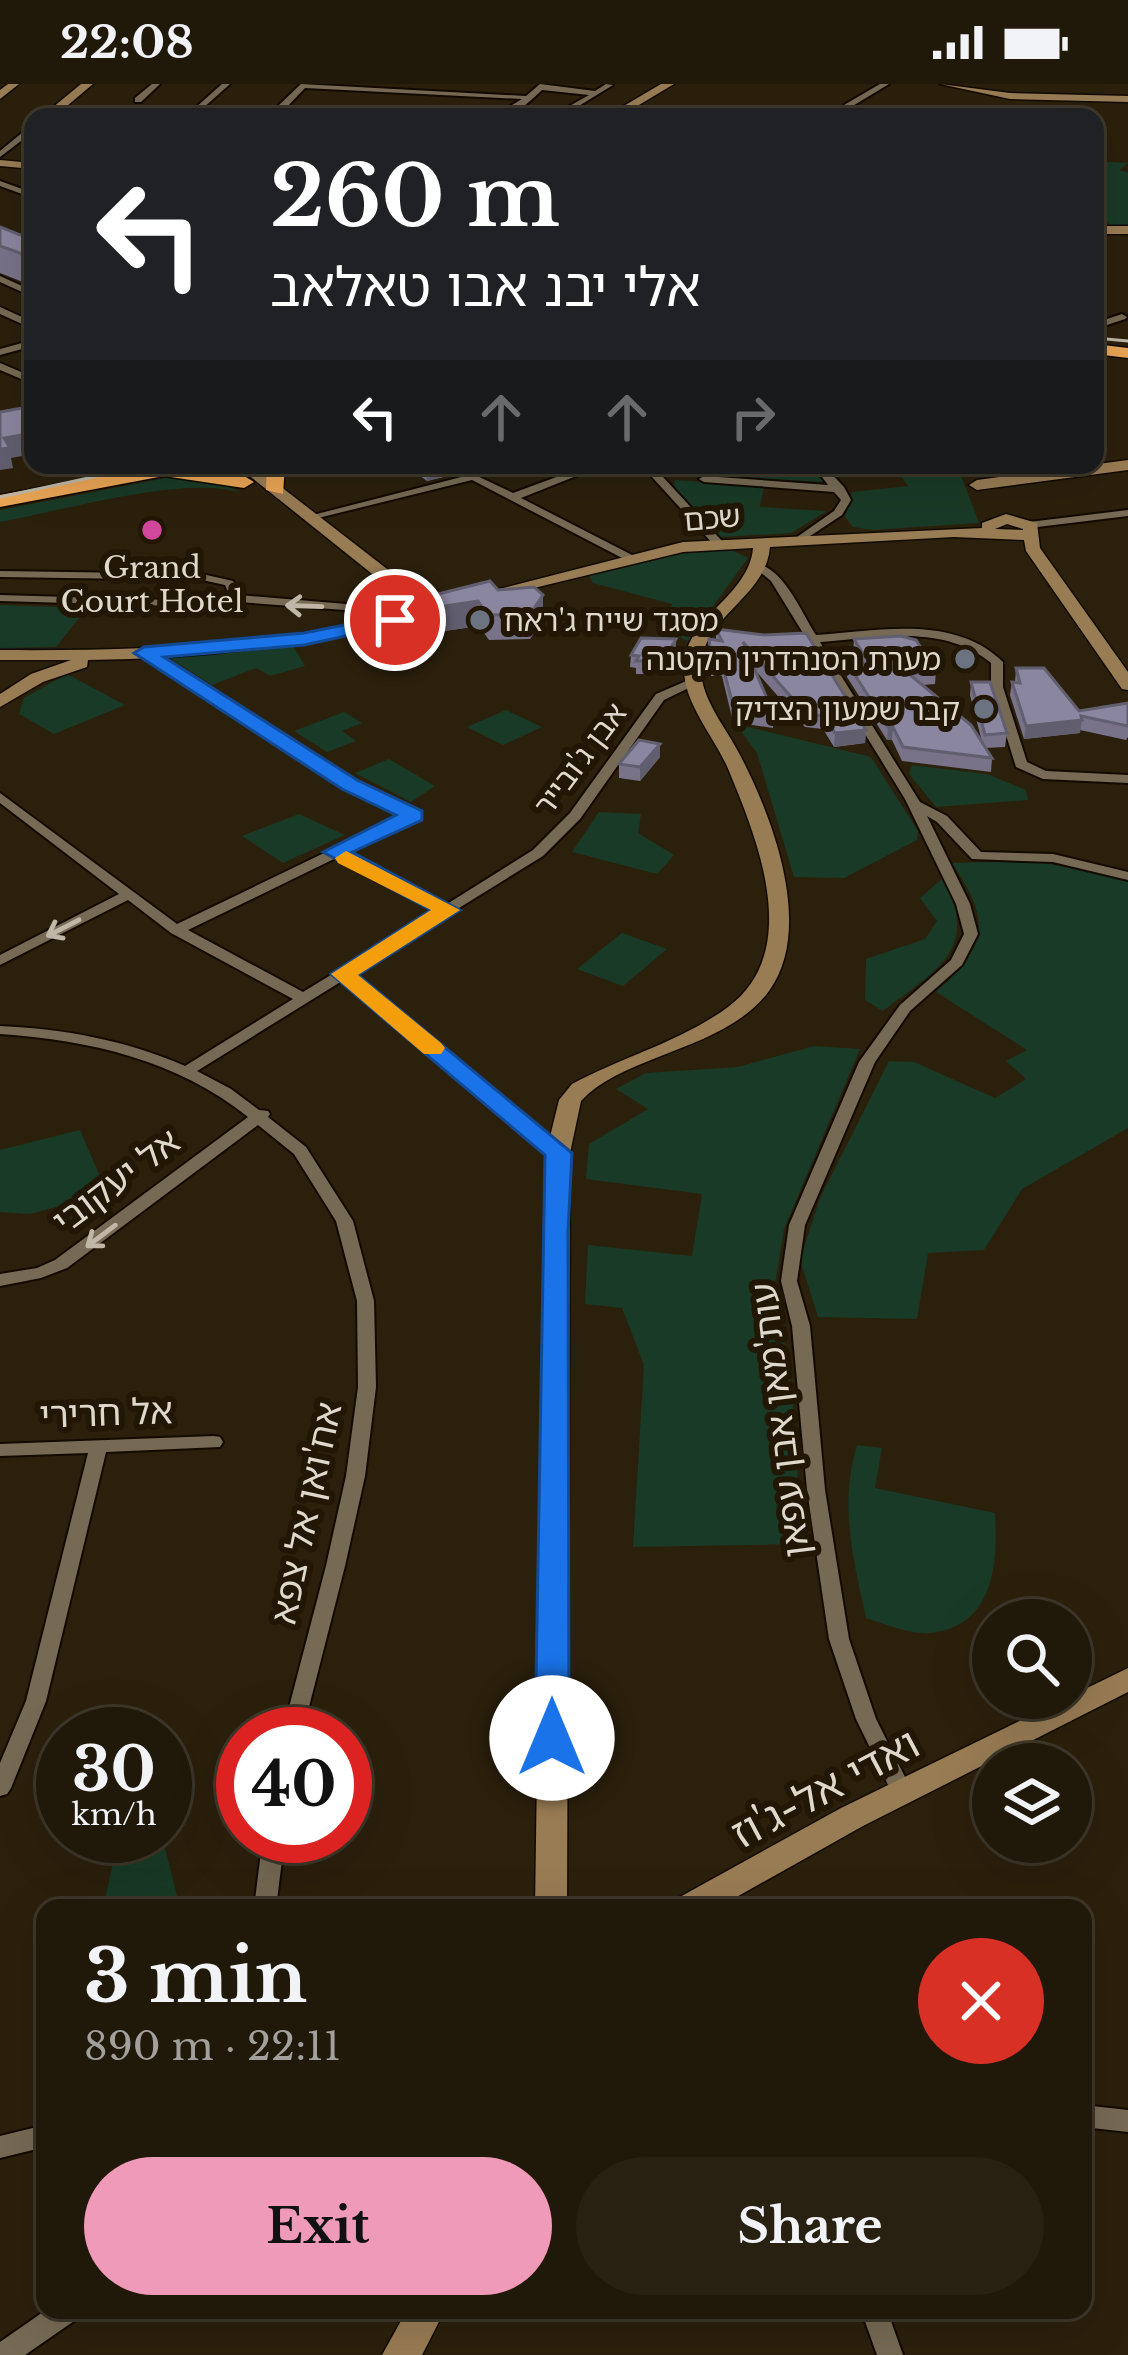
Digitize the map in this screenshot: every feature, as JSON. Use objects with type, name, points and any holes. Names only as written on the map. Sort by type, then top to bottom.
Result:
[{"type":"highway","points":[[0,482],[40,474]]},
{"type":"highway","points":[[0,501],[142,474]]},
{"type":"highway","points":[[277,474],[277,490]]},
{"type":"street","points":[[1,100],[14,84]]},
{"type":"street","points":[[58,108],[88,84]]},
{"type":"street","points":[[138,100],[156,84]]},
{"type":"street","points":[[199,108],[226,84]]},
{"type":"street","points":[[848,105],[884,84]]},
{"type":"street","points":[[945,84],[1010,96],[1096,99],[1128,95]]},
{"type":"street","points":[[968,84],[1096,99]]},
{"type":"street","points":[[282,107],[305,85],[523,97]]},
{"type":"street","points":[[571,108],[609,85]]},
{"type":"street","points":[[629,108],[676,85]]},
{"type":"street","points":[[643,108],[676,85]]},
{"type":"street","points":[[515,108],[542,86],[595,93]]},
{"type":"street","points":[[0,159],[24,139]]},
{"type":"street","points":[[1104,323],[1122,317]]},
{"type":"street","points":[[244,474],[370,580],[389,616],[417,606]]},
{"type":"street","points":[[246,474],[277,490],[417,606]]},
{"type":"street","points":[[517,496],[574,474]]},
{"type":"street","points":[[654,474],[718,543]]},
{"type":"street","points":[[801,539],[838,513],[846,500],[827,474]]},
{"type":"street","points":[[972,474],[991,527]]},
{"type":"street","points":[[976,485],[1060,474]]},
{"type":"street","points":[[310,517],[463,478],[493,483],[629,558]]},
{"type":"street","points":[[704,479],[840,488]]},
{"type":"street","points":[[1127,676],[1103,653],[1026,538],[1128,513]]},
{"type":"street","name":"שכם","points":[[0,655],[118,656],[342,632],[417,606],[718,543],[760,553],[801,539],[991,527],[1026,538]]},
{"type":"street","points":[[551,1899],[558,1153],[569,1100],[580,1089],[740,1008],[775,957],[778,894],[748,795],[692,667],[699,644],[760,553]]},
{"type":"street","name":"עות'מאן אבן עפאן","points":[[760,553],[914,804],[963,904],[971,934],[957,962],[905,1008],[867,1062],[797,1225],[789,1280],[801,1325],[815,1490],[839,1639],[866,1719],[902,1792]]},
{"type":"street","points":[[0,574],[202,577],[235,587],[228,598]]},
{"type":"street","points":[[0,598],[206,604],[228,598],[338,608],[382,604]]},
{"type":"street","name":"שכם","points":[[342,632],[364,624],[382,604]]},
{"type":"street","points":[[812,639],[935,635],[986,651],[997,662],[997,687],[1021,764],[1022,786]]},
{"type":"street","points":[[144,653],[349,784],[414,815],[176,930]]},
{"type":"street","points":[[0,702],[57,670],[118,656]]},
{"type":"street","name":"אבן ג'ובייר","points":[[187,1071],[551,841],[575,816],[660,697],[695,682]]},
{"type":"street","points":[[1021,764],[1043,775],[1128,779]]},
{"type":"street","points":[[0,797],[176,930],[303,998]]},
{"type":"street","points":[[914,804],[942,819],[977,856],[1053,859],[1128,876]]},
{"type":"street","points":[[334,852],[448,910]]},
{"type":"street","points":[[0,961],[127,895]]},
{"type":"street","points":[[343,974],[558,1153]]},
{"type":"street","name":"אח'ואן אל צפא","points":[[0,1030],[92,1040],[187,1071],[288,1133],[328,1190],[356,1257],[370,1334],[366,1430],[299,1707]]},
{"type":"street","name":"אל יעקובי","points":[[0,1280],[41,1273],[74,1256],[262,1114]]},
{"type":"street","name":"אל חרירי","points":[[0,1450],[214,1442]]},
{"type":"street","points":[[0,1788],[36,1701],[99,1445]]},
{"type":"street","name":"ואדי אל-ג'וז","points":[[706,1899],[902,1792],[1128,1679]]},
{"type":"street","points":[[266,1899],[271,1863]]},
{"type":"street","points":[[1092,2117],[1128,2121]]},
{"type":"street","points":[[0,2147],[36,2138]]},
{"type":"street","points":[[3,2355],[55,2319]]},
{"type":"street","points":[[400,2355],[422,2319]]},
{"type":"street","points":[[877,2319],[890,2355]]},
{"type":"green space","points":[[1128,163],[1119,170],[1128,173],[1128,229],[1114,230],[1104,217],[1104,164]]},
{"type":"green space","points":[[816,474],[824,482],[721,476]]},
{"type":"green space","points":[[899,474],[960,474],[979,523],[872,530],[853,527],[845,517],[852,492],[908,486]]},
{"type":"green space","points":[[176,476],[215,480],[241,493],[218,488],[157,491],[0,522],[0,510]]},
{"type":"green space","points":[[675,480],[764,486],[760,507],[827,511],[791,533],[720,537],[674,488]]},
{"type":"green space","points":[[727,548],[748,558],[688,641],[667,626],[672,604],[593,583],[588,573],[668,552]]},
{"type":"green space","points":[[0,605],[87,608],[56,647],[0,648]]},
{"type":"green space","points":[[292,644],[305,666],[270,676],[256,668],[212,685],[167,656]]},
{"type":"green space","points":[[67,674],[125,705],[54,734],[19,714],[24,698]]},
{"type":"green space","points":[[506,710],[542,727],[503,745],[467,727]]},
{"type":"green space","points":[[344,712],[362,723],[342,731],[356,741],[327,752],[294,731]]},
{"type":"green space","points":[[736,724],[871,757],[918,831],[917,840],[844,878],[794,877],[757,753]]},
{"type":"green space","points":[[389,759],[435,786],[411,802],[355,773]]},
{"type":"green space","points":[[912,765],[987,774],[1026,790],[1028,800],[936,807],[909,774]]},
{"type":"green space","points":[[599,812],[641,814],[638,833],[674,855],[657,874],[572,852]]},
{"type":"green space","points":[[299,814],[345,835],[283,863],[242,836]]},
{"type":"green space","points":[[1037,861],[1128,881],[1128,1128],[1022,1189],[984,1250],[928,1253],[917,1319],[818,1317],[800,1260],[820,1198],[889,1061],[914,1062],[995,1098],[1026,1079],[1006,1061],[1027,1050],[936,992],[966,960],[978,932],[973,901],[952,863]]},
{"type":"green space","points":[[943,878],[954,903],[955,941],[935,970],[883,1011],[865,1000],[866,959],[925,939],[937,921],[920,898]]},
{"type":"green space","points":[[622,933],[667,949],[623,986],[577,969]]},
{"type":"green space","points":[[814,1046],[860,1049],[784,1229],[775,1284],[792,1390],[802,1544],[633,1547],[644,1365],[622,1308],[585,1304],[588,1245],[692,1256],[702,1194],[586,1179],[589,1144],[648,1109],[616,1089],[646,1073],[738,1067]]},
{"type":"green space","points":[[80,1130],[107,1193],[30,1214],[0,1212],[0,1150]]},
{"type":"green space","points":[[857,1445],[882,1448],[875,1488],[995,1513],[993,1570],[983,1599],[972,1599],[968,1618],[931,1633],[866,1618],[849,1510]]},
{"type":"green space","points":[[113,1863],[169,1863],[178,1899],[105,1899]]},
{"type":"building","points":[[0,227],[24,236],[24,255],[0,246]]},
{"type":"building","points":[[24,408],[24,435],[4,438],[10,448],[0,449],[0,412]]},
{"type":"building","points":[[490,581],[498,590],[534,587],[543,595],[530,614],[488,615],[478,601],[424,609],[414,600]]},
{"type":"building","points":[[716,629],[764,635],[806,633],[866,730],[835,733],[824,716],[806,714],[743,642],[774,715],[734,709],[722,663],[712,663],[709,639],[722,641]]},
{"type":"building","points":[[901,636],[916,640],[936,671],[909,674],[971,725],[992,758],[903,747],[893,727],[888,727],[848,664],[869,663],[854,639]]},
{"type":"building","points":[[641,638],[676,639],[663,661],[636,661],[639,656],[631,655]]},
{"type":"building","points":[[1016,668],[1044,668],[1079,711],[1128,703],[1128,726],[1081,716],[1082,720],[1026,726],[1012,682],[1020,683]]},
{"type":"building","points":[[971,682],[990,682],[1007,733],[985,735]]},
{"type":"building","points":[[639,740],[660,744],[640,767],[619,764]]},
{"type":"tram line","points":[[1104,339],[1128,341]]},
{"type":"tram line","points":[[0,497],[107,474]]},
{"type":"slow traffic","points":[[346,858],[448,910],[343,974],[433,1048]]},
{"type":"place","name":"Grand Court Hotel","points":[[152,530]]},
{"type":"place","name":"מסגד שייח ג'ראח","points":[[480,620]]},
{"type":"place","name":"מערת הסנהדרין הקטנה","points":[[965,659]]},
{"type":"place","name":"קבר שמעון הצדיק","points":[[984,709]]},
{"type":"route","points":[[395,620],[304,639],[144,653],[349,784],[414,815],[334,852],[448,910],[343,974],[558,1153],[552,1738]]}]
